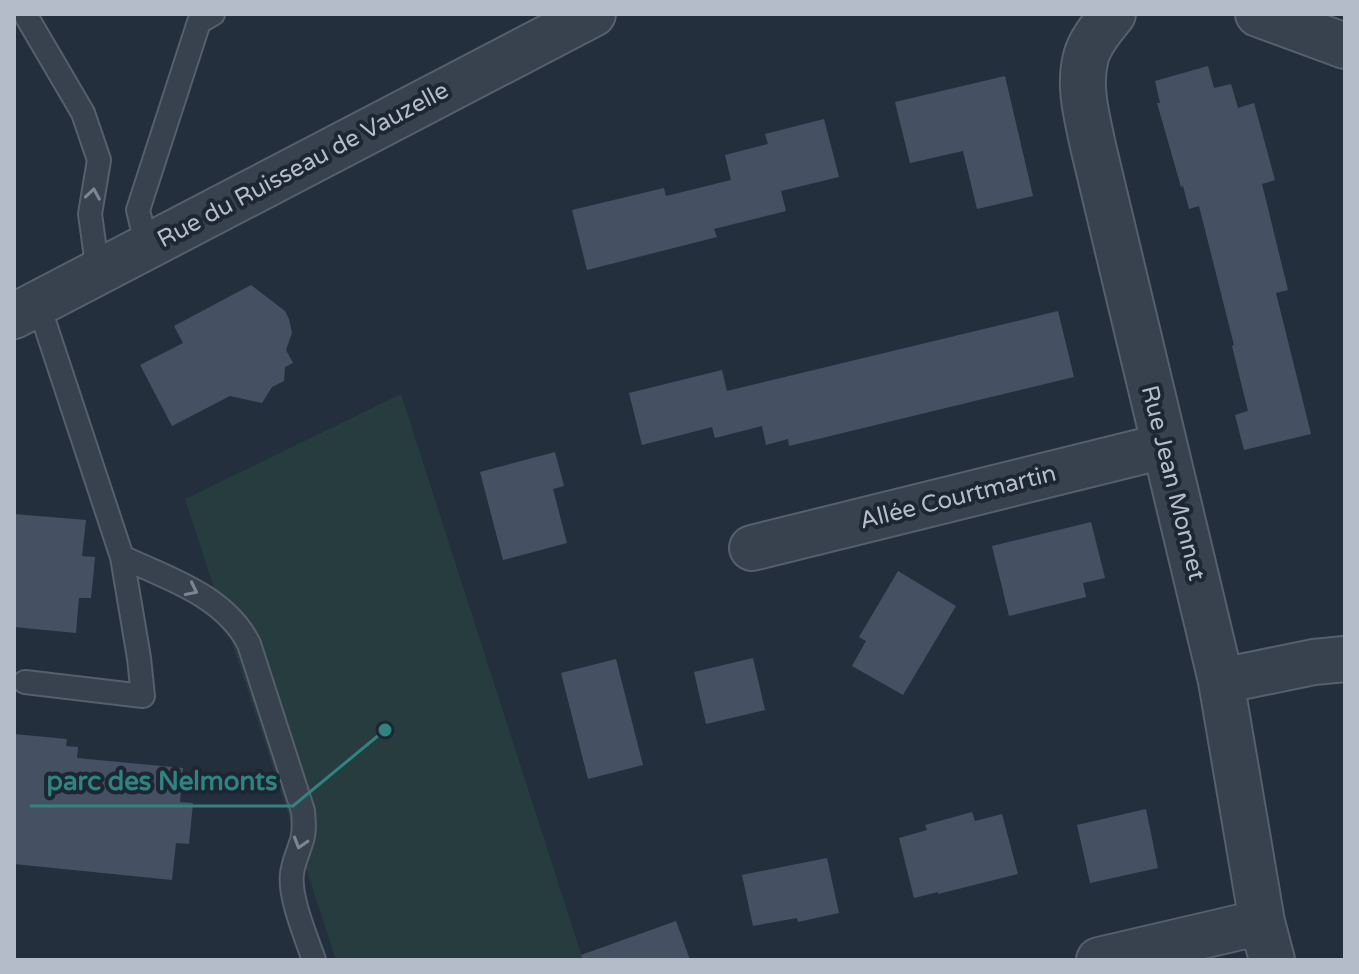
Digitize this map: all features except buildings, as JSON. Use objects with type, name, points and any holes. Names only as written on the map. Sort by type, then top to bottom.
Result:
[{"type":"street","name":"Rue du Ruisseau de Vauzelle","points":[[26,310],[593,14]]},
{"type":"street","name":"Rue Jean Monnet","points":[[1113,14],[1094,39],[1086,56],[1084,102],[1221,681],[1267,941]]},
{"type":"street","points":[[1258,14],[1345,46]]},
{"type":"street","name":"Allée Courtmartin","points":[[752,548],[1164,446]]},
{"type":"street","points":[[1221,681],[1314,662],[1345,659]]},
{"type":"street","points":[[1099,960],[1267,941]]},
{"type":"lane","points":[[25,14],[83,113],[99,160],[90,214],[98,272]]},
{"type":"lane","points":[[147,247],[138,210],[202,17]]},
{"type":"lane","points":[[25,682],[143,696],[122,557],[26,310]]},
{"type":"lane","points":[[122,557],[204,596],[243,631],[303,811],[302,841],[291,876],[293,895],[314,960]]},
{"type":"green space","points":[[401,394],[583,960],[336,960],[185,499]]},
{"type":"place","name":"parc des Nelmonts","points":[[385,730]]}]
